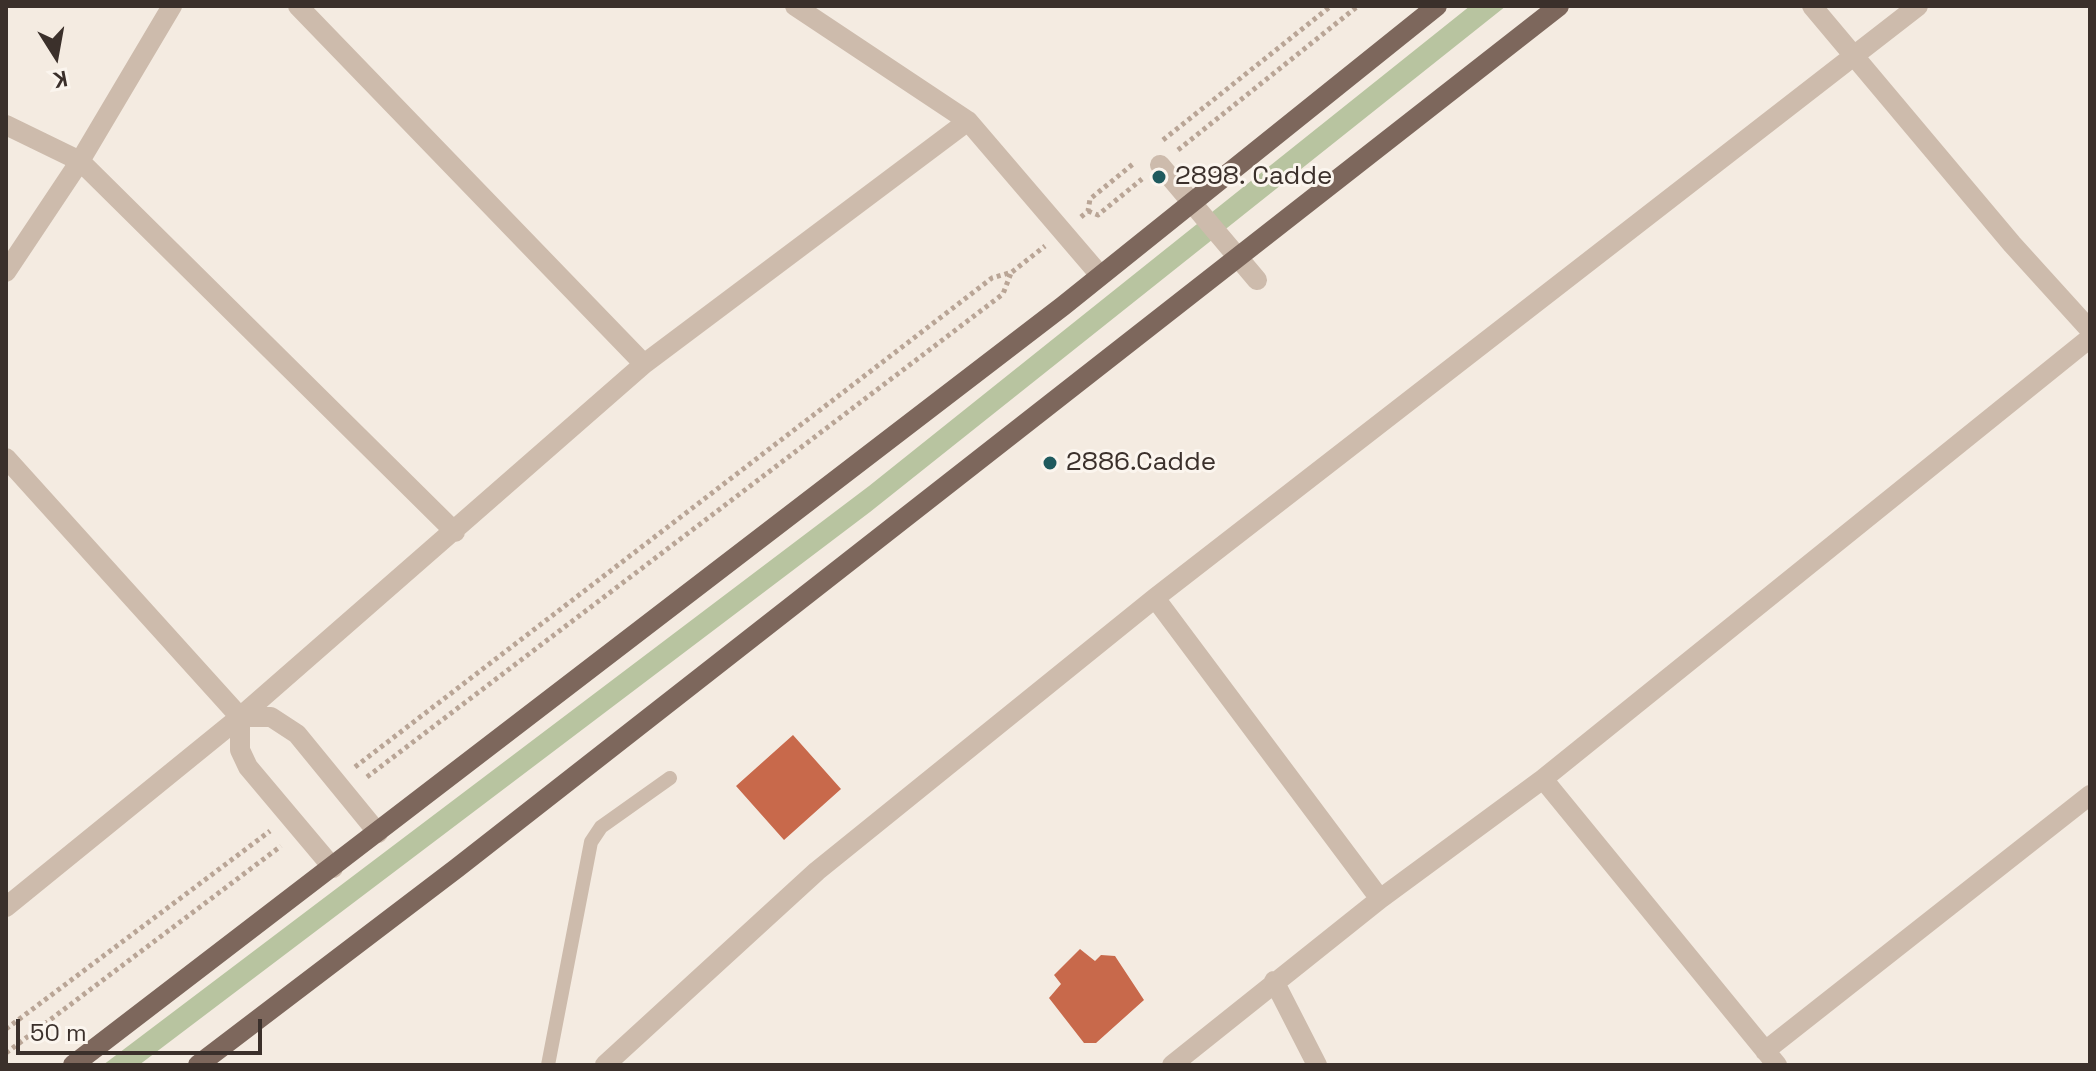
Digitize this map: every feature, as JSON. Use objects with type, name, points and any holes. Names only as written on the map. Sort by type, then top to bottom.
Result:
[{"type":"main road","points":[[73,1065],[333,868],[1099,274],[1437,6]]},
{"type":"main road","points":[[198,1065],[1239,259],[1559,6]]},
{"type":"street","points":[[6,272],[80,161],[172,6]]},
{"type":"street","points":[[298,6],[644,364]]},
{"type":"street","points":[[795,6],[968,121],[1099,274]]},
{"type":"street","points":[[1812,6],[2012,244],[2090,330]]},
{"type":"street","points":[[605,1065],[817,871],[1155,598],[1918,6]]},
{"type":"street","points":[[6,907],[240,717],[644,364],[968,121]]},
{"type":"street","points":[[6,125],[80,161],[455,532]]},
{"type":"street","points":[[1160,165],[1257,280]]},
{"type":"street","points":[[1172,1065],[1380,899],[1543,779],[2090,338]]},
{"type":"street","points":[[6,458],[240,717],[240,750],[248,767],[333,868]]},
{"type":"street","points":[[1155,598],[1380,899]]},
{"type":"street","points":[[240,717],[271,717],[297,734],[378,833]]},
{"type":"street","points":[[1543,779],[1771,1058],[2090,795]]},
{"type":"street","points":[[1274,981],[1317,1065]]},
{"type":"lane","points":[[548,1065],[591,842],[601,827],[670,778]]},
{"type":"path","points":[[1162,141],[1331,6]]},
{"type":"path","points":[[1138,160],[1090,199],[1088,211],[1098,215],[1358,6]]},
{"type":"path","points":[[349,772],[992,278],[1012,272],[1003,294],[360,782]]},
{"type":"path","points":[[6,1029],[275,826]]},
{"type":"path","points":[[6,1053],[285,843]]},
{"type":"green space","points":[[1470,6],[1506,6],[870,512],[139,1065],[103,1065],[869,486]]},
{"type":"building","points":[[793,735],[841,789],[784,840],[736,786]]},
{"type":"building","points":[[1080,949],[1095,961],[1101,955],[1115,956],[1144,1000],[1096,1043],[1084,1043],[1049,998],[1061,984],[1054,975]]},
{"type":"place","name":"2898. Cadde","points":[[1159,177]]},
{"type":"place","name":"2886.Cadde","points":[[1050,463]]}]
